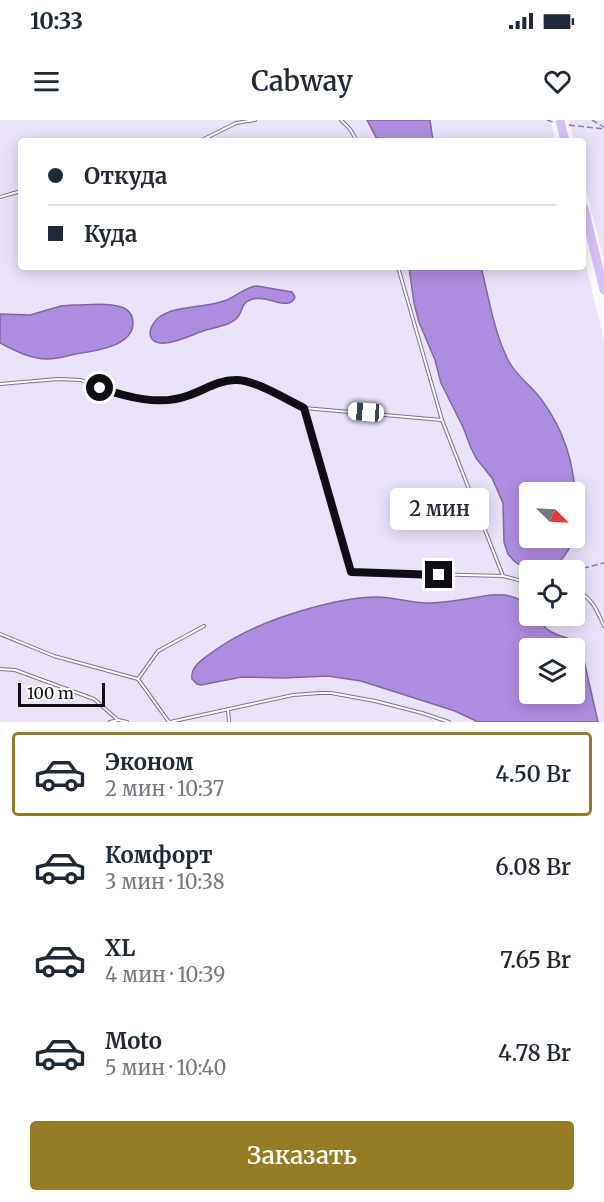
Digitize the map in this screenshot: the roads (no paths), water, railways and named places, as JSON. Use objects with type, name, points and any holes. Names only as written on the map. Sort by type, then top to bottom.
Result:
[{"type":"main road","points":[[560,122],[564,138]]},
{"type":"main road","points":[[586,216],[604,290]]},
{"type":"lane","points":[[206,138],[236,123],[255,120]]},
{"type":"lane","points":[[341,120],[355,138]]},
{"type":"lane","points":[[0,197],[18,192]]},
{"type":"lane","points":[[399,270],[442,420],[503,576]]},
{"type":"lane","points":[[0,384],[58,379],[81,380],[130,398],[167,400],[187,396],[210,385],[235,380],[257,385],[304,408],[442,420]]},
{"type":"lane","points":[[304,408],[351,572],[503,576],[519,580]]},
{"type":"lane","points":[[585,595],[590,599],[604,626]]},
{"type":"lane","points":[[138,679],[158,651],[204,626]]},
{"type":"lane","points":[[0,634],[54,656],[138,679],[170,722],[293,695],[331,693],[394,706],[449,722]]},
{"type":"lane","points":[[0,669],[15,670],[94,699],[118,720]]},
{"type":"lane","points":[[228,710],[229,722]]},
{"type":"lane","points":[[110,722],[118,720],[127,722]]}]
